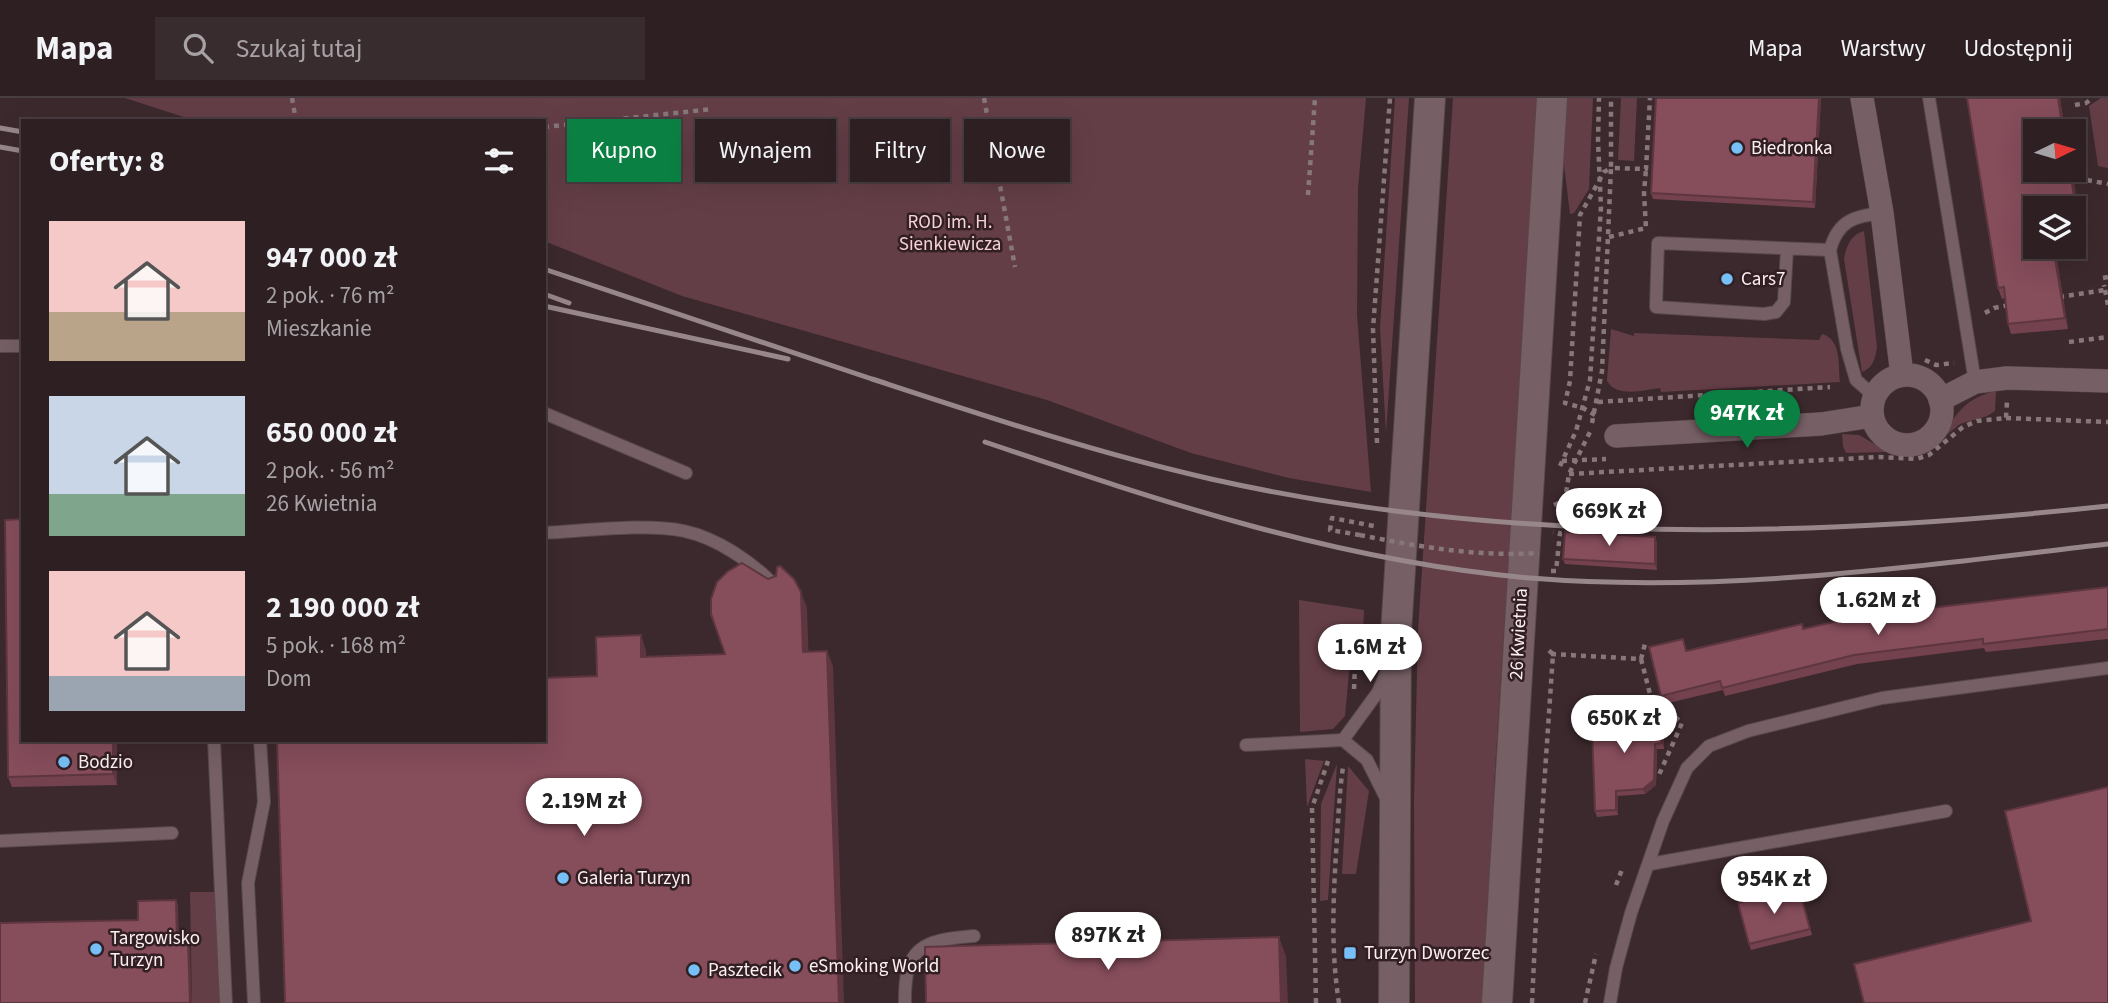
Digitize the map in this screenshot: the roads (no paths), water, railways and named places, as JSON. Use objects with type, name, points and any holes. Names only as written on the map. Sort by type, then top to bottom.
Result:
[{"type":"street","points":[[1394,1003],[1394,838],[1382,633],[1430,98]]},
{"type":"street","name":"26 Kwietnia","points":[[1497,1003],[1552,98]]},
{"type":"street","points":[[1862,98],[1882,213],[1902,375]]},
{"type":"street","points":[[1902,375],[1926,380],[1935,389],[1940,400],[1940,421],[1929,438],[1909,445],[1889,441],[1875,426],[1873,406],[1885,382],[1902,375]]},
{"type":"street","points":[[1940,400],[1975,382],[2007,379],[2108,381]]},
{"type":"street","points":[[1616,436],[1821,424],[1873,406]]},
{"type":"lane","points":[[1929,98],[1975,382]]},
{"type":"lane","points":[[1873,406],[1856,380],[1847,349],[1830,250],[1833,239],[1855,216],[1882,213]]},
{"type":"lane","points":[[1787,249],[1784,302],[1776,312],[1764,314],[1656,307],[1658,243],[1830,250]]},
{"type":"lane","points":[[0,346],[21,346]]},
{"type":"lane","points":[[546,414],[686,473]]},
{"type":"lane","points":[[546,533],[647,529],[686,532],[737,556],[761,572],[775,586]]},
{"type":"lane","points":[[1343,740],[1378,692],[1386,674],[1382,633]]},
{"type":"lane","points":[[1610,1003],[1616,968],[1631,913],[1663,821],[1687,768],[1698,755],[1722,740],[1761,727],[1882,698],[2108,668]]},
{"type":"lane","points":[[1246,746],[1343,740],[1367,760],[1380,783],[1389,805],[1394,838]]},
{"type":"lane","points":[[214,742],[226,1003]]},
{"type":"lane","points":[[254,1003],[248,883],[264,803],[260,742]]},
{"type":"lane","points":[[1650,864],[1946,811]]},
{"type":"lane","points":[[0,841],[172,834]]},
{"type":"lane","points":[[905,1003],[908,963],[917,952],[937,941],[974,936]]},
{"type":"railway","points":[[0,128],[21,132]]},
{"type":"railway","points":[[0,147],[21,151]]},
{"type":"railway","points":[[546,270],[872,379],[1125,458],[1211,479],[1322,500],[1433,516],[1546,525],[1658,529],[1884,525],[2108,506]]},
{"type":"railway","points":[[546,295],[569,303]]},
{"type":"railway","points":[[546,306],[788,359]]},
{"type":"railway","points":[[985,442],[1186,507],[1321,544],[1460,570],[1530,578],[1675,583],[1747,580],[1892,569],[2108,544]]},
{"type":"place","name":"Biedronka","points":[[1737,148]]},
{"type":"place","name":"Cars7","points":[[1727,279]]},
{"type":"place","name":"Bodzio","points":[[64,762]]},
{"type":"place","name":"Galeria Turzyn","points":[[563,878]]},
{"type":"place","name":"Targowisko Turzyn","points":[[96,949]]},
{"type":"place","name":"Turzyn Dworzec","points":[[1350,953]]},
{"type":"place","name":"eSmoking World","points":[[795,966]]},
{"type":"place","name":"Pasztecik","points":[[694,970]]},
{"type":"park label","name":"ROD im. H. Sienkiewicza","points":[[950,233]]}]
